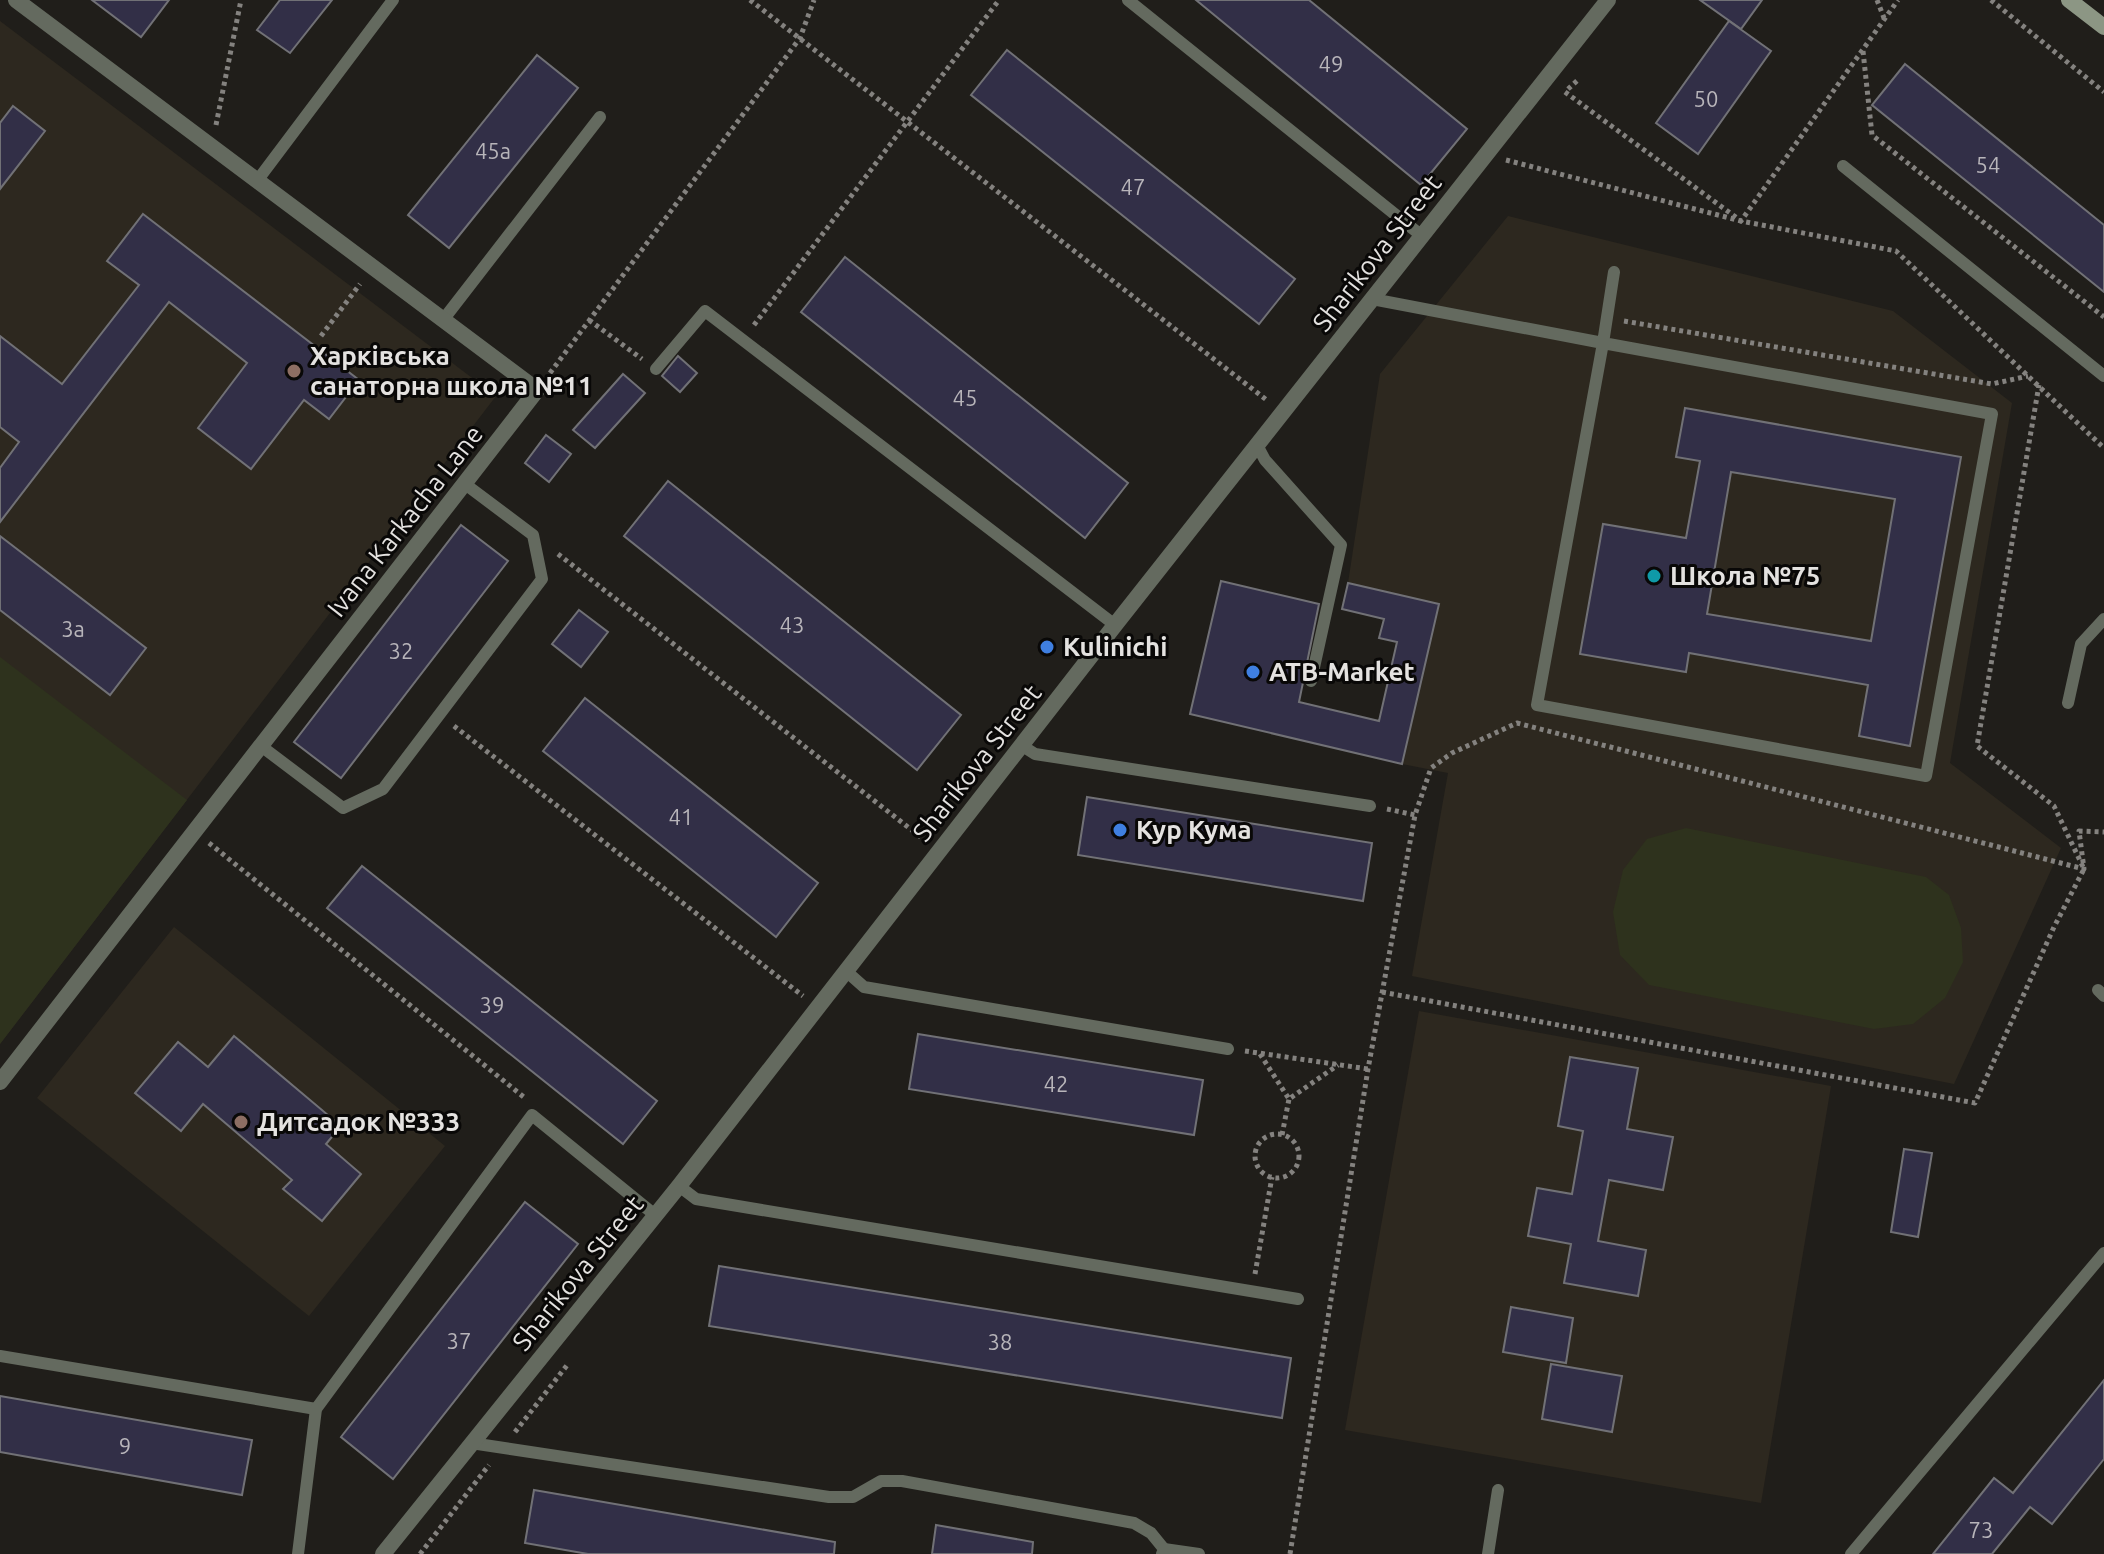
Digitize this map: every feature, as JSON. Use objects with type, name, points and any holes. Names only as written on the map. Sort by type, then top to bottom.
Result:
[{"type":"street","points":[[16,0],[537,390]]},
{"type":"street","name":"Sharikova Street","points":[[383,1554],[679,1186],[1021,745],[1608,0]]},
{"type":"street","points":[[2069,0],[2104,27]]},
{"type":"street","name":"Ivana Karkacha Lane","points":[[0,1082],[537,390]]},
{"type":"lane","points":[[257,181],[393,0]]},
{"type":"lane","points":[[1128,0],[1422,236]]},
{"type":"lane","points":[[443,320],[600,117]]},
{"type":"lane","points":[[1843,166],[2104,376]]},
{"type":"lane","points":[[1372,299],[1603,343],[1992,414],[1926,776],[1537,705],[1603,343],[1614,272]]},
{"type":"lane","points":[[656,369],[705,311],[1115,625]]},
{"type":"lane","points":[[1257,445],[1265,460],[1341,545],[1311,681]]},
{"type":"lane","points":[[261,746],[343,808],[383,789],[542,579],[533,535],[465,484]]},
{"type":"lane","points":[[2068,703],[2081,644],[2104,619]]},
{"type":"lane","points":[[1021,745],[1035,754],[1370,806]]},
{"type":"lane","points":[[846,971],[864,987],[1228,1049]]},
{"type":"lane","points":[[298,1554],[316,1409],[532,1115],[655,1215]]},
{"type":"lane","points":[[679,1186],[696,1199],[1298,1299]]},
{"type":"lane","points":[[1851,1554],[2104,1253]]},
{"type":"lane","points":[[0,1356],[316,1409]]},
{"type":"lane","points":[[471,1443],[829,1497],[853,1497],[881,1481],[902,1481],[1134,1523],[1151,1533],[1163,1551],[1199,1554]]},
{"type":"lane","points":[[1488,1554],[1498,1490]]},
{"type":"path","points":[[212,147],[241,0]]},
{"type":"path","points":[[750,0],[1269,402]]},
{"type":"path","points":[[537,390],[800,38],[814,0]]},
{"type":"path","points":[[743,340],[999,0]]},
{"type":"path","points":[[1877,0],[1884,19]]},
{"type":"path","points":[[1741,221],[1898,0]]},
{"type":"path","points":[[1991,0],[2104,92]]},
{"type":"path","points":[[1862,49],[1872,135],[2104,317]]},
{"type":"path","points":[[1565,92],[1741,221]]},
{"type":"path","points":[[1493,157],[1741,221],[1896,251],[2104,448]]},
{"type":"path","points":[[321,336],[371,266]]},
{"type":"path","points":[[1606,318],[1992,384],[2029,376]]},
{"type":"path","points":[[589,320],[656,369]]},
{"type":"path","points":[[2039,385],[1977,746],[2054,806],[2084,869]]},
{"type":"path","points":[[533,535],[926,841]]},
{"type":"path","points":[[439,714],[804,997]]},
{"type":"path","points":[[1290,1554],[1368,1069],[1415,815],[1431,768],[1452,753],[1517,723],[2084,869]]},
{"type":"path","points":[[1370,806],[1415,815]]},
{"type":"path","points":[[195,831],[537,1108]]},
{"type":"path","points":[[1382,992],[1975,1103],[2054,927],[2084,869],[2079,831],[2104,832]]},
{"type":"path","points":[[1228,1049],[1368,1069]]},
{"type":"path","points":[[1259,1054],[1289,1099],[1282,1135]]},
{"type":"path","points":[[1289,1099],[1339,1065]]},
{"type":"path","points":[[1282,1135],[1293,1140],[1299,1160],[1292,1172],[1272,1177],[1260,1169],[1256,1155],[1266,1137],[1282,1135]]},
{"type":"path","points":[[1252,1291],[1272,1177]]},
{"type":"path","points":[[420,1554],[570,1361]]},
{"type":"shaded area","points":[[0,21],[496,396],[0,1044]]},
{"type":"shaded area","points":[[1508,216],[1893,311],[2012,403],[1950,763],[2061,848],[1954,1084],[1412,976],[1448,773],[1402,764],[1439,605],[1348,583],[1380,374]]},
{"type":"shaded area","name":"Дитсадок №333","points":[[174,927],[445,1146],[309,1316],[37,1098]]},
{"type":"shaded area","points":[[1419,1011],[1831,1086],[1761,1503],[1345,1430]]},
{"type":"green space","points":[[0,657],[187,800],[0,1044]]},
{"type":"green space","points":[[1686,828],[1926,877],[1949,895],[1961,928],[1963,962],[1945,998],[1913,1024],[1874,1029],[1649,985],[1620,955],[1613,912],[1623,870],[1647,839]]},
{"type":"building","points":[[92,0],[169,0],[141,37]]},
{"type":"building","points":[[280,0],[332,0],[290,53],[257,30]]},
{"type":"building","points":[[1196,0],[1309,0],[1467,129],[1421,185]]},
{"type":"building","points":[[1700,0],[1762,0],[1741,29]]},
{"type":"building","points":[[1729,21],[1771,51],[1698,154],[1656,123]]},
{"type":"building","points":[[1007,50],[1295,279],[1259,324],[971,95]]},
{"type":"building","points":[[537,55],[578,88],[449,248],[408,215]]},
{"type":"building","points":[[1905,64],[2104,225],[2104,292],[1872,105]]},
{"type":"building","points":[[13,106],[45,131],[0,189],[0,123]]},
{"type":"building","name":"Харківська санаторна школа №11","points":[[143,214],[359,380],[329,419],[304,400],[251,469],[198,428],[247,363],[169,302],[0,522],[0,468],[19,442],[0,427],[0,336],[62,384],[139,285],[107,261]]},
{"type":"building","points":[[845,257],[1128,483],[1085,538],[801,312]]},
{"type":"building","points":[[678,356],[697,373],[680,392],[662,376]]},
{"type":"building","points":[[623,374],[645,393],[595,448],[573,430]]},
{"type":"building","name":"Школа №75","points":[[1685,408],[1961,457],[1910,746],[1859,736],[1868,685],[1689,653],[1686,672],[1580,654],[1603,524],[1686,538],[1700,461],[1676,457]],"holes":[[[1731,472],[1895,499],[1871,641],[1707,614]]]},
{"type":"building","points":[[546,435],[571,454],[549,482],[525,463]]},
{"type":"building","points":[[668,481],[961,715],[917,770],[624,536]]},
{"type":"building","points":[[461,525],[508,561],[341,778],[294,742]]},
{"type":"building","points":[[0,536],[146,648],[110,695],[0,610]]},
{"type":"building","name":"ATB-Market","points":[[1221,581],[1319,604],[1299,702],[1379,721],[1397,642],[1379,638],[1384,619],[1342,609],[1348,583],[1439,604],[1402,764],[1190,714]]},
{"type":"building","points":[[579,610],[608,632],[581,667],[552,644]]},
{"type":"building","points":[[585,698],[818,883],[776,937],[543,751]]},
{"type":"building","points":[[1087,797],[1372,843],[1363,901],[1078,855]]},
{"type":"building","points":[[362,866],[657,1101],[623,1144],[327,908]]},
{"type":"building","points":[[918,1034],[1203,1080],[1194,1135],[909,1089]]},
{"type":"building","points":[[234,1036],[341,1126],[326,1144],[361,1174],[322,1221],[283,1189],[292,1180],[203,1104],[181,1131],[135,1093],[178,1042],[208,1067]]},
{"type":"building","points":[[1570,1057],[1638,1068],[1627,1129],[1673,1137],[1663,1190],[1609,1180],[1598,1241],[1646,1250],[1638,1296],[1564,1283],[1571,1244],[1528,1236],[1537,1188],[1572,1194],[1583,1131],[1558,1126]]},
{"type":"building","points":[[1904,1149],[1932,1153],[1918,1237],[1891,1232]]},
{"type":"building","points":[[525,1202],[578,1244],[393,1479],[341,1437]]},
{"type":"building","points":[[719,1266],[1291,1358],[1282,1418],[709,1326]]},
{"type":"building","points":[[1511,1307],[1573,1318],[1566,1363],[1503,1352]]},
{"type":"building","points":[[1551,1364],[1622,1376],[1612,1432],[1542,1419]]},
{"type":"building","points":[[2104,1380],[2104,1459],[2052,1524],[2030,1507],[1992,1554],[1933,1554],[1994,1478],[2013,1493]]},
{"type":"building","points":[[0,1396],[252,1440],[242,1495],[0,1452]]},
{"type":"building","points":[[534,1490],[835,1542],[834,1554],[588,1554],[525,1543]]},
{"type":"building","points":[[936,1525],[1033,1542],[1032,1554],[932,1554]]},
{"type":"place","name":"Харківська санаторна школа №11","points":[[294,371]]},
{"type":"place","name":"Школа №75","points":[[1654,576]]},
{"type":"place","name":"Kulinichi","points":[[1047,647]]},
{"type":"place","name":"ATB-Market","points":[[1253,672]]},
{"type":"place","name":"Кур Кума","points":[[1120,830]]},
{"type":"place","name":"Дитсадок №333","points":[[241,1122]]}]
